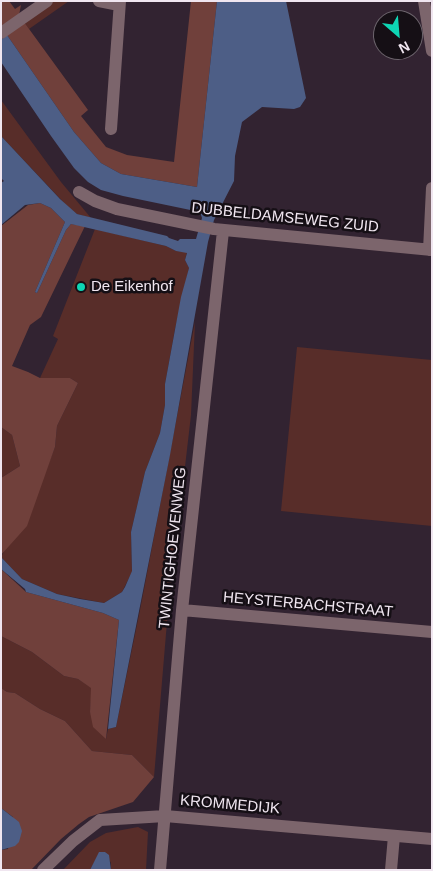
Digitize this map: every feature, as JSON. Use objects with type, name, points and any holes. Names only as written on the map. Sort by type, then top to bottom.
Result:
[{"type":"street","points":[[1,33],[47,1]]},
{"type":"street","points":[[99,1],[119,3],[111,130]]},
{"type":"street","points":[[424,1],[430,15],[432,51]]},
{"type":"street","points":[[430,250],[432,188]]},
{"type":"street","name":"DUBBELDAMSEWEG ZUID","points":[[79,192],[116,209],[219,230],[430,250]]},
{"type":"street","name":"TWINTIGHOEVENWEG","points":[[160,870],[182,610],[219,230]]},
{"type":"street","name":"HEYSTERBACHSTRAAT","points":[[182,610],[432,632]]},
{"type":"street","name":"KROMMEDIJK","points":[[43,870],[73,841],[100,820],[165,816],[432,839]]},
{"type":"street","points":[[391,870],[394,836]]},
{"type":"shaded area","points":[[1,1],[9,1],[15,9],[21,5],[19,15],[1,26]]},
{"type":"shaded area","points":[[54,1],[69,1],[29,29],[24,22]]},
{"type":"shaded area","points":[[191,1],[217,1],[197,187],[121,174],[101,163],[74,132],[7,35],[24,22],[88,110],[81,116],[106,147],[127,155],[174,162]]},
{"type":"shaded area","points":[[1,100],[61,182],[91,218],[77,214],[67,206],[1,136]]},
{"type":"shaded area","points":[[40,203],[51,208],[65,222],[35,292],[37,293],[66,230],[71,224],[85,226],[41,317],[30,325],[12,366],[40,378],[70,378],[78,383],[57,426],[55,447],[27,526],[1,555],[1,478],[20,466],[12,435],[1,427],[1,226],[28,205]]},
{"type":"shaded area","points":[[95,229],[166,246],[176,251],[187,252],[185,260],[189,268],[165,384],[165,405],[160,433],[145,472],[131,532],[132,572],[122,592],[104,603],[57,594],[22,579],[1,557],[42,481],[55,447],[57,426],[78,383],[70,378],[40,378],[58,339],[53,336]]},
{"type":"shaded area","points":[[195,322],[191,415],[167,622],[154,777],[132,755],[92,751],[65,721],[40,709],[15,693],[7,692],[1,688],[1,636],[32,652],[64,676],[78,679],[92,688],[90,712],[106,739],[108,729],[116,727]]},
{"type":"shaded area","points":[[297,347],[432,360],[432,526],[281,511]]},
{"type":"shaded area","points":[[1,427],[12,435],[20,466],[1,478]]},
{"type":"shaded area","points":[[1,569],[26,592],[103,613],[119,620],[106,739],[93,727],[90,712],[91,688],[78,679],[64,676],[32,652],[1,636]]},
{"type":"shaded area","points":[[1,688],[7,692],[15,693],[40,709],[65,721],[92,751],[132,755],[154,777],[133,802],[89,817],[79,824],[61,839],[31,870],[1,870],[1,850],[8,849],[13,817],[1,808]]},
{"type":"shaded area","points":[[138,827],[148,832],[146,870],[111,870],[111,863],[105,852],[100,852],[90,870],[63,870],[90,842],[106,833]]},
{"type":"water","points":[[217,1],[286,1],[306,98],[300,107],[294,109],[262,107],[242,122],[235,156],[234,181],[214,220],[208,242],[170,455],[116,727],[108,729],[119,620],[103,613],[26,592],[25,589],[1,569],[1,557],[22,579],[57,594],[104,603],[122,592],[132,571],[131,532],[145,472],[160,433],[165,405],[165,384],[181,297],[189,268],[185,260],[187,253],[176,251],[166,246],[71,224],[66,230],[37,293],[35,292],[65,222],[51,208],[40,203],[25,205],[1,225],[1,183],[4,181],[1,178],[1,136],[60,199],[77,214],[167,236],[178,241],[180,239],[196,239],[202,218],[200,212],[123,196],[101,190],[88,182],[74,168],[1,62],[1,40],[7,35],[74,132],[101,163],[121,174],[197,187]]},
{"type":"water","points":[[1,808],[19,822],[22,831],[19,842],[15,846],[1,850]]},
{"type":"water","points":[[99,852],[105,852],[109,855],[111,870],[90,870]]},
{"type":"place","name":"De Eikenhof","points":[[81,287]]}]
